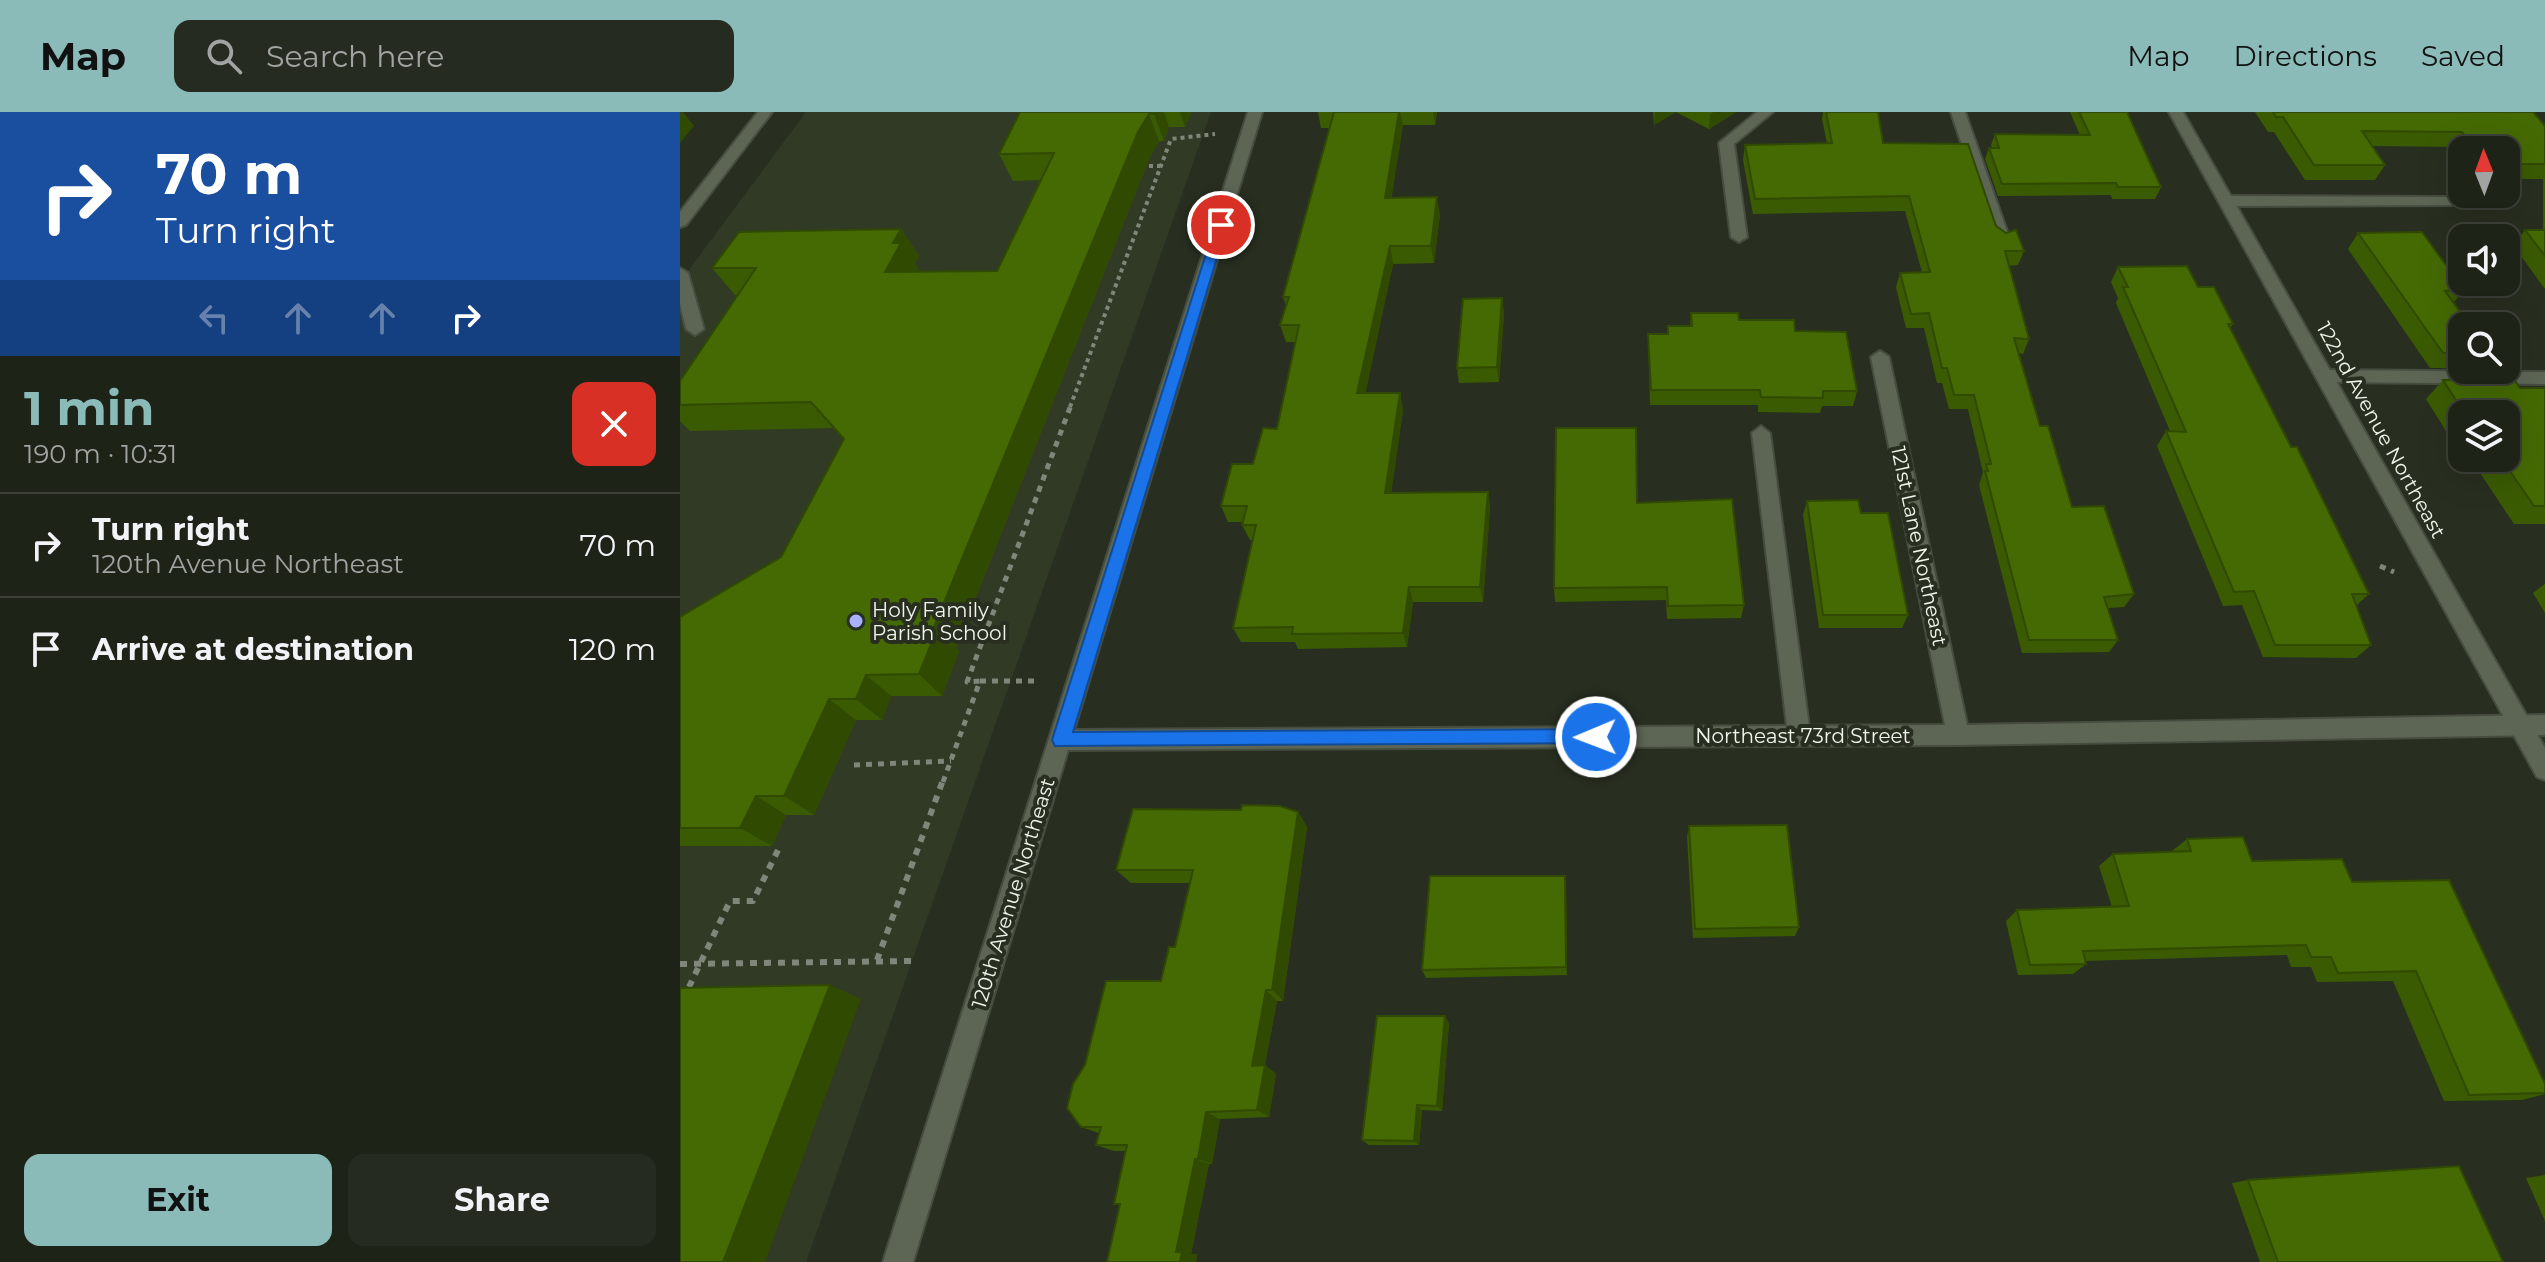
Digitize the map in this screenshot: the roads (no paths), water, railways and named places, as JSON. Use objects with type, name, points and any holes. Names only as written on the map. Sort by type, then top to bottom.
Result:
[{"type":"street","points":[[680,222],[765,112]]},
{"type":"street","name":"120th Avenue Northeast","points":[[898,1262],[1255,112]]},
{"type":"street","points":[[1739,237],[1726,143],[1766,112]]},
{"type":"street","points":[[1958,112],[2002,240]]},
{"type":"street","name":"122nd Avenue Northeast","points":[[2176,112],[2545,770]]},
{"type":"street","points":[[2227,201],[2447,202]]},
{"type":"street","points":[[680,273],[695,329]]},
{"type":"street","name":"121st Lane Northeast","points":[[1880,357],[1958,735]]},
{"type":"street","points":[[2326,376],[2545,378]]},
{"type":"street","points":[[1761,433],[1799,735]]},
{"type":"street","name":"Northeast 73rd Street","points":[[1061,740],[1958,735],[2545,725]]},
{"type":"place","name":"Holy Family Parish School","points":[[856,621]]}]
